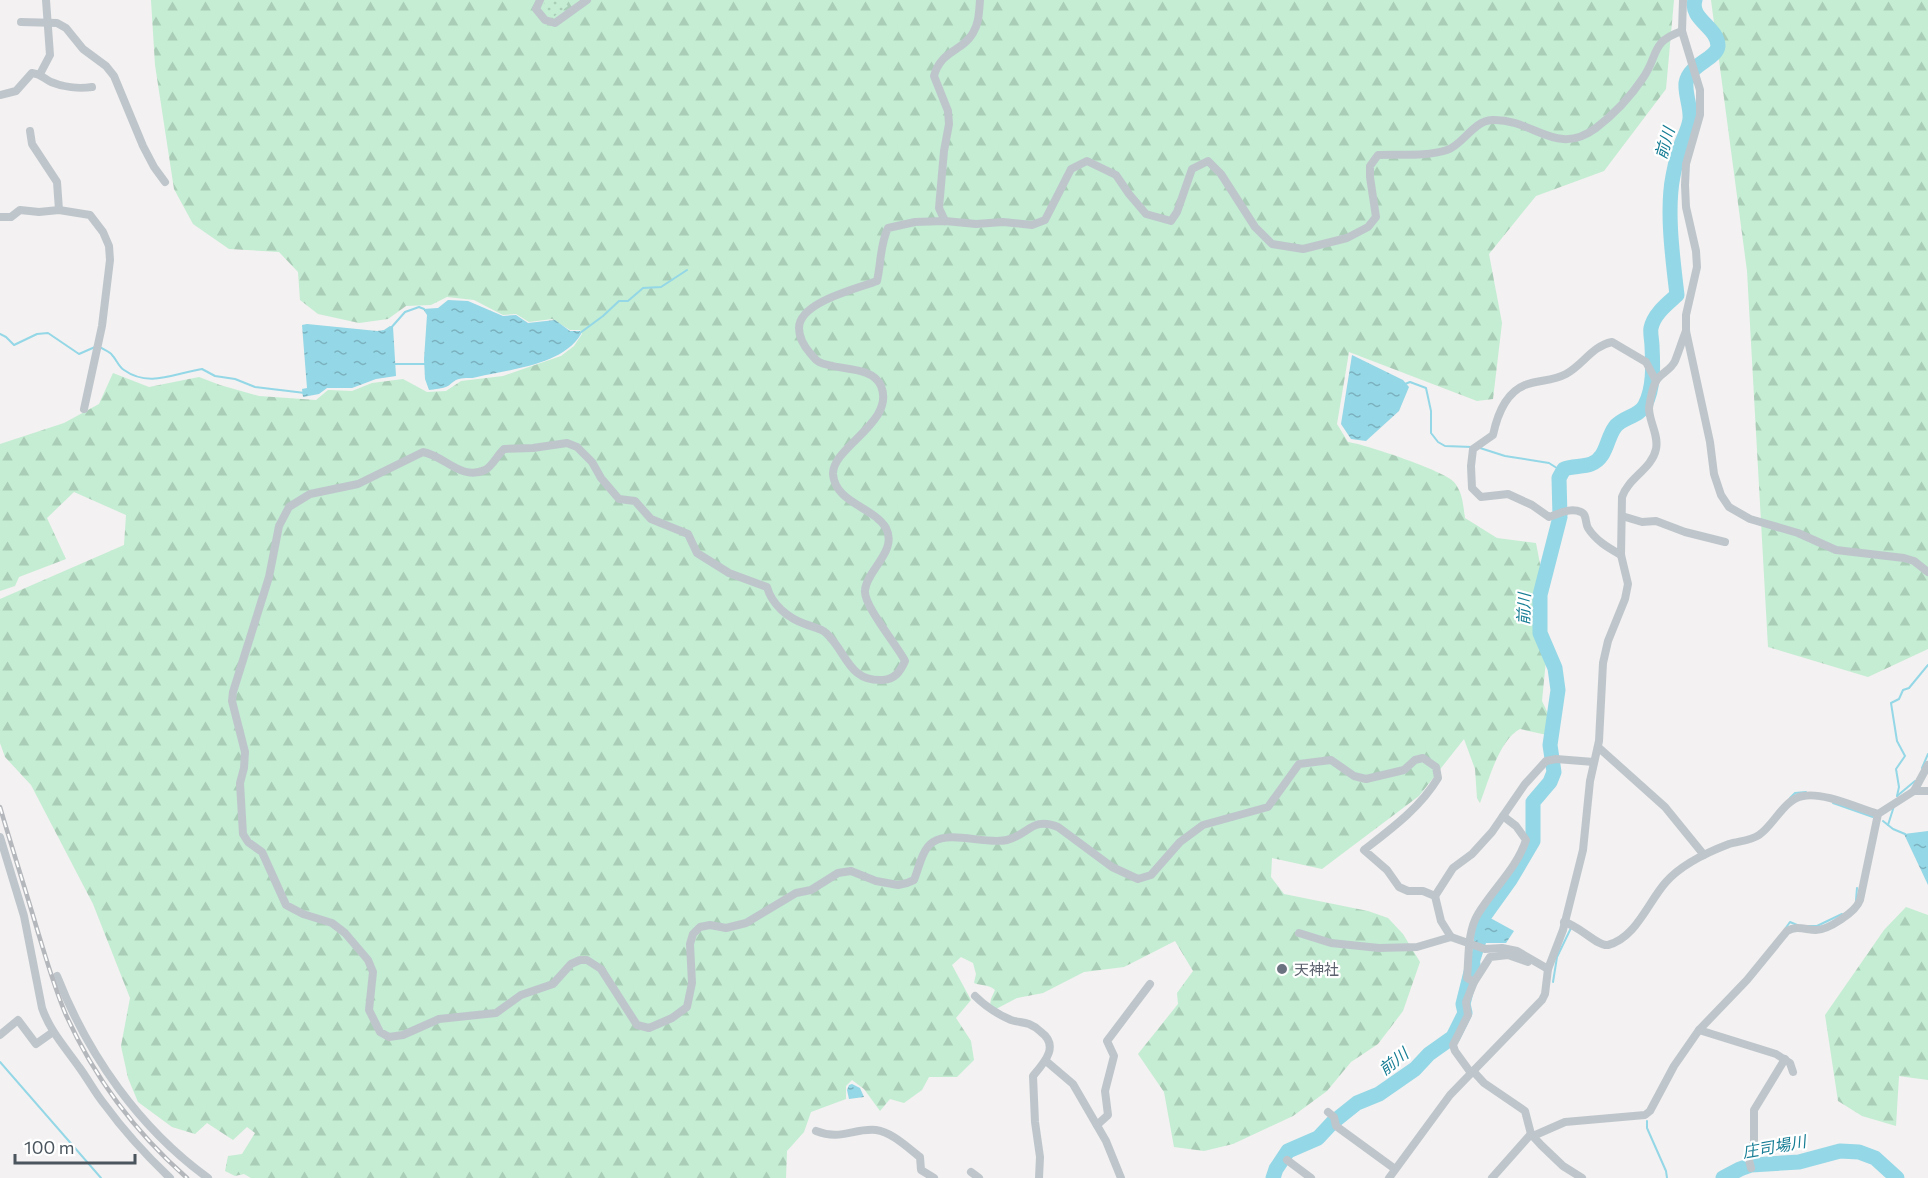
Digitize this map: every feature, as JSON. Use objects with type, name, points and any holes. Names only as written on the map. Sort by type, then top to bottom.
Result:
[{"type":"street","points":[[40,74],[50,55],[46,0]]},
{"type":"street","points":[[540,0],[536,9],[545,20],[555,23],[587,0]]},
{"type":"street","points":[[945,221],[939,208],[949,124],[948,111],[934,76],[939,63],[971,36],[978,23],[980,0]]},
{"type":"street","points":[[1683,0],[1682,31],[1700,90],[1700,115],[1686,164],[1686,207],[1696,251],[1697,267],[1686,315],[1686,331],[1710,442],[1714,474],[1721,495],[1729,507],[1750,519],[1798,533],[1836,550],[1904,558],[1914,561],[1928,572]]},
{"type":"street","points":[[21,22],[57,23],[66,28],[83,49],[106,66],[114,76],[143,146],[165,182]]},
{"type":"street","points":[[1435,896],[1423,891],[1408,891],[1399,887],[1387,870],[1364,850],[1406,817],[1432,788],[1438,778],[1436,766],[1423,758],[1414,760],[1404,770],[1366,779],[1354,776],[1331,760],[1299,764],[1268,807],[1203,825],[1180,842],[1151,875],[1138,879],[1120,872],[1048,822],[1038,824],[1008,840],[942,838],[930,843],[914,880],[908,883],[898,885],[876,881],[851,871],[838,873],[812,890],[796,893],[746,923],[726,928],[710,925],[700,927],[693,934],[690,944],[692,983],[687,1007],[672,1018],[649,1028],[637,1024],[630,1016],[601,969],[587,960],[580,960],[571,964],[553,984],[521,995],[496,1013],[440,1019],[403,1035],[389,1037],[380,1032],[369,1010],[372,972],[368,960],[345,933],[332,923],[303,914],[286,905],[262,852],[248,842],[243,834],[240,783],[244,768],[244,752],[232,701],[233,692],[269,577],[279,526],[289,507],[310,494],[358,484],[423,452],[432,454],[463,472],[474,472],[487,469],[504,449],[534,448],[567,443],[577,447],[592,462],[601,478],[619,499],[635,501],[651,519],[688,534],[697,553],[729,573],[767,587],[769,594],[781,610],[797,621],[824,631],[836,644],[848,665],[860,676],[875,680],[891,680],[901,671],[905,661],[872,611],[864,592],[884,556],[888,534],[885,526],[876,518],[844,495],[837,486],[833,473],[838,461],[875,420],[882,404],[883,394],[876,379],[858,371],[835,368],[817,362],[804,346],[799,327],[802,317],[816,304],[876,281],[881,265],[884,237],[888,228],[915,222],[945,221],[1032,225],[1046,220],[1071,169],[1087,161],[1116,175],[1146,214],[1171,221],[1177,212],[1192,169],[1208,161],[1221,174],[1255,227],[1272,244],[1303,249],[1325,244],[1347,238],[1368,227],[1376,217],[1370,166],[1378,155],[1449,150],[1488,120],[1507,120],[1556,140],[1574,140],[1595,129],[1620,106],[1644,78],[1657,46],[1669,35],[1682,31]]},
{"type":"street","points":[[0,95],[16,91],[32,73],[40,74],[55,83],[77,88],[92,87]]},
{"type":"street","points":[[30,131],[32,144],[57,182],[58,210]]},
{"type":"street","points":[[0,217],[11,217],[21,210],[39,212],[58,210],[90,215],[103,232],[109,246],[110,260],[102,326],[84,409]]},
{"type":"street","points":[[1654,376],[1669,370],[1675,361],[1686,331]]},
{"type":"street","points":[[1389,1178],[1450,1095],[1542,1000],[1545,994],[1548,969],[1564,922],[1583,850],[1590,781],[1598,747],[1603,663],[1608,641],[1625,599],[1628,584],[1621,555],[1624,490],[1649,463],[1656,450],[1657,439],[1651,423],[1649,407],[1654,376],[1646,362],[1612,342],[1603,343],[1567,374],[1526,385],[1516,391],[1497,417],[1493,435],[1474,448],[1471,466],[1472,489],[1481,496],[1508,494],[1532,504],[1549,517],[1560,513],[1581,512],[1585,514],[1589,529],[1603,544],[1621,555]]},
{"type":"street","points":[[1622,516],[1642,522],[1656,521],[1685,532],[1725,542]]},
{"type":"street","points":[[1598,747],[1665,807],[1704,855]]},
{"type":"street","points":[[1451,937],[1440,921],[1435,896],[1453,868],[1472,854],[1525,784],[1546,761],[1594,762]]},
{"type":"street","points":[[1492,1178],[1532,1135],[1565,1122],[1645,1115],[1650,1111],[1674,1066],[1700,1030],[1747,980],[1787,931],[1797,928],[1819,930],[1854,911],[1860,900],[1878,814],[1914,791],[1928,765]]},
{"type":"street","points":[[1914,791],[1928,791]]},
{"type":"street","points":[[1564,922],[1574,925],[1598,944],[1608,945],[1618,940],[1630,931],[1666,882],[1704,855],[1728,844],[1761,834],[1792,801],[1800,796],[1825,797],[1878,814]]},
{"type":"street","points":[[1471,981],[1467,978],[1473,925],[1526,840],[1516,826],[1503,816]]},
{"type":"street","points":[[0,837],[24,916],[42,1008],[53,1032],[104,1105],[130,1137],[170,1178]]},
{"type":"street","points":[[1299,933],[1331,943],[1401,948],[1417,947],[1451,937],[1482,948],[1510,949],[1548,969]]},
{"type":"street","points":[[1539,963],[1508,955],[1490,957],[1471,981],[1466,1002],[1468,1015],[1454,1045],[1455,1051],[1484,1083],[1525,1111],[1532,1135],[1553,1158],[1582,1178]]},
{"type":"street","points":[[57,976],[89,1045],[108,1073],[161,1139],[208,1178]]},
{"type":"street","points":[[1097,1125],[1107,1115],[1105,1091],[1114,1056],[1107,1041],[1150,984]]},
{"type":"street","points":[[975,996],[993,1012],[1014,1021],[1032,1025],[1047,1037],[1051,1044],[1046,1061],[1033,1076],[1035,1122],[1040,1157],[1039,1177]]},
{"type":"street","points":[[0,1035],[18,1020],[36,1044],[53,1032]]},
{"type":"street","points":[[1700,1030],[1776,1054],[1790,1063],[1793,1072]]},
{"type":"street","points":[[1750,1168],[1749,1160],[1754,1142],[1754,1110],[1785,1059]]},
{"type":"street","points":[[1046,1061],[1073,1084],[1106,1141],[1120,1178]]},
{"type":"street","points":[[1328,1112],[1336,1126],[1395,1169]]},
{"type":"street","points":[[816,1131],[829,1136],[876,1130],[887,1133],[920,1157],[921,1170],[934,1178]]},
{"type":"street","points":[[1287,1160],[1309,1178]]},
{"type":"street","points":[[971,1172],[979,1178]]},
{"type":"green space","points":[[151,0],[1674,0],[1666,89],[1604,171],[1536,196],[1489,254],[1502,323],[1493,399],[1477,401],[1349,352],[1337,424],[1348,442],[1404,459],[1448,477],[1459,490],[1465,518],[1497,538],[1536,543],[1548,640],[1542,701],[1550,718],[1547,735],[1520,729],[1513,734],[1500,751],[1480,803],[1477,798],[1475,769],[1464,739],[1419,796],[1322,869],[1272,858],[1271,877],[1284,894],[1368,911],[1388,918],[1403,934],[1420,962],[1403,1011],[1378,1044],[1351,1062],[1327,1091],[1293,1116],[1233,1144],[1204,1151],[1174,1147],[1164,1092],[1138,1054],[1178,1004],[1177,993],[1193,971],[1175,941],[1124,967],[1084,972],[1043,993],[1017,998],[996,1009],[990,1005],[995,990],[974,983],[976,974],[973,963],[961,957],[952,965],[971,1000],[956,1018],[971,1041],[974,1060],[957,1077],[929,1077],[922,1090],[904,1103],[890,1099],[880,1111],[864,1089],[852,1080],[846,1086],[846,1099],[811,1112],[804,1132],[787,1151],[786,1178],[251,1178],[244,1174],[235,1176],[225,1171],[228,1156],[242,1154],[255,1133],[247,1127],[233,1140],[207,1123],[195,1134],[172,1127],[138,1102],[128,1078],[121,1046],[130,998],[93,904],[31,785],[5,757],[0,743],[0,599],[124,545],[126,515],[74,492],[47,518],[66,559],[19,577],[15,586],[0,591],[0,444],[64,423],[99,404],[113,373],[149,387],[199,377],[259,396],[316,400],[328,390],[352,391],[372,383],[403,379],[427,392],[446,391],[461,381],[503,376],[561,356],[574,346],[582,334],[580,330],[570,330],[552,319],[529,322],[516,314],[503,315],[474,300],[447,297],[431,305],[406,306],[388,319],[359,323],[318,314],[300,300],[298,272],[279,252],[229,249],[193,224],[174,189],[155,65]]},
{"type":"green space","points":[[546,0],[561,0],[568,6],[552,18],[541,9]]},
{"type":"green space","points":[[1711,0],[1928,0],[1928,649],[1868,677],[1768,647],[1747,271]]},
{"type":"green space","points":[[1906,907],[1928,915],[1928,1080],[1899,1076],[1896,1126],[1862,1116],[1838,1101],[1825,1015],[1884,930]]},
{"type":"water","points":[[448,300],[468,301],[503,316],[516,315],[528,323],[555,320],[570,331],[580,331],[581,334],[572,345],[548,360],[475,378],[461,378],[446,387],[429,390],[425,379],[424,359],[427,315],[423,309],[438,308]]},
{"type":"water","points":[[302,325],[377,331],[393,327],[396,376],[376,379],[352,388],[327,388],[319,394],[303,397],[302,389],[307,388]]},
{"type":"water","points":[[1352,355],[1403,380],[1409,387],[1399,411],[1366,441],[1351,439],[1341,424]]},
{"type":"water","points":[[1928,831],[1928,885],[1904,834]]},
{"type":"water","points":[[1483,914],[1514,931],[1506,943],[1486,943],[1475,978],[1470,976],[1472,952],[1479,921]]},
{"type":"water","points":[[852,1084],[860,1088],[864,1097],[849,1099],[847,1090]]},
{"type":"waterway","name":"前川","points":[[1477,932],[1477,926],[1510,880],[1533,841],[1533,802],[1550,782],[1554,772],[1550,745],[1558,690],[1555,668],[1540,633],[1540,595],[1560,517],[1559,478],[1564,469],[1588,465],[1596,461],[1603,453],[1615,427],[1639,412],[1645,405],[1652,376],[1651,328],[1658,314],[1677,295],[1670,204],[1676,160],[1690,119],[1686,83],[1692,71],[1713,55],[1718,46],[1714,33],[1696,13],[1695,0]]},
{"type":"waterway","points":[[580,333],[619,301],[628,301],[643,288],[661,287],[687,270]]},
{"type":"waterway","points":[[390,329],[405,312],[419,307],[424,309]]},
{"type":"waterway","points":[[0,334],[14,345],[37,334],[48,333],[79,354],[95,347]]},
{"type":"waterway","points":[[100,347],[111,354],[124,370],[143,378],[162,378],[202,369],[215,376],[235,379],[255,387],[305,393]]},
{"type":"waterway","points":[[393,364],[426,364]]},
{"type":"waterway","points":[[1405,384],[1410,382],[1426,388],[1431,411],[1431,433],[1438,442],[1445,446],[1472,447]]},
{"type":"waterway","points":[[1480,448],[1505,456],[1549,463],[1563,472]]},
{"type":"waterway","points":[[1897,796],[1899,787],[1896,769],[1905,756],[1897,741],[1891,703],[1899,699],[1903,690],[1909,688],[1928,665]]},
{"type":"waterway","points":[[1922,768],[1928,754]]},
{"type":"waterway","points":[[1897,796],[1915,781]]},
{"type":"waterway","points":[[1790,798],[1795,793],[1806,792]]},
{"type":"waterway","points":[[1833,803],[1873,817]]},
{"type":"waterway","points":[[1888,825],[1894,806]]},
{"type":"waterway","points":[[1883,821],[1893,829],[1905,834]]},
{"type":"waterway","points":[[1856,900],[1857,888]]},
{"type":"waterway","points":[[1808,926],[1817,926],[1842,914]]},
{"type":"waterway","points":[[1785,929],[1790,922],[1797,925]]},
{"type":"waterway","points":[[1553,982],[1557,957],[1571,928]]},
{"type":"waterway","name":"前川","points":[[1273,1178],[1288,1151],[1318,1138],[1332,1123],[1357,1103],[1379,1094],[1415,1069],[1429,1054],[1453,1037],[1465,1013],[1463,1004],[1473,964]]},
{"type":"waterway","points":[[0,1062],[101,1178]]},
{"type":"waterway","points":[[1647,1121],[1647,1128],[1667,1178]]},
{"type":"waterway","name":"庄司場川","points":[[1723,1178],[1751,1165],[1799,1162],[1840,1151],[1859,1152],[1875,1158],[1897,1178]]},
{"type":"railway","points":[[0,807],[54,983],[77,1038],[118,1103],[168,1161],[187,1178]]},
{"type":"place","name":"天神社","points":[[1282,969]]}]
